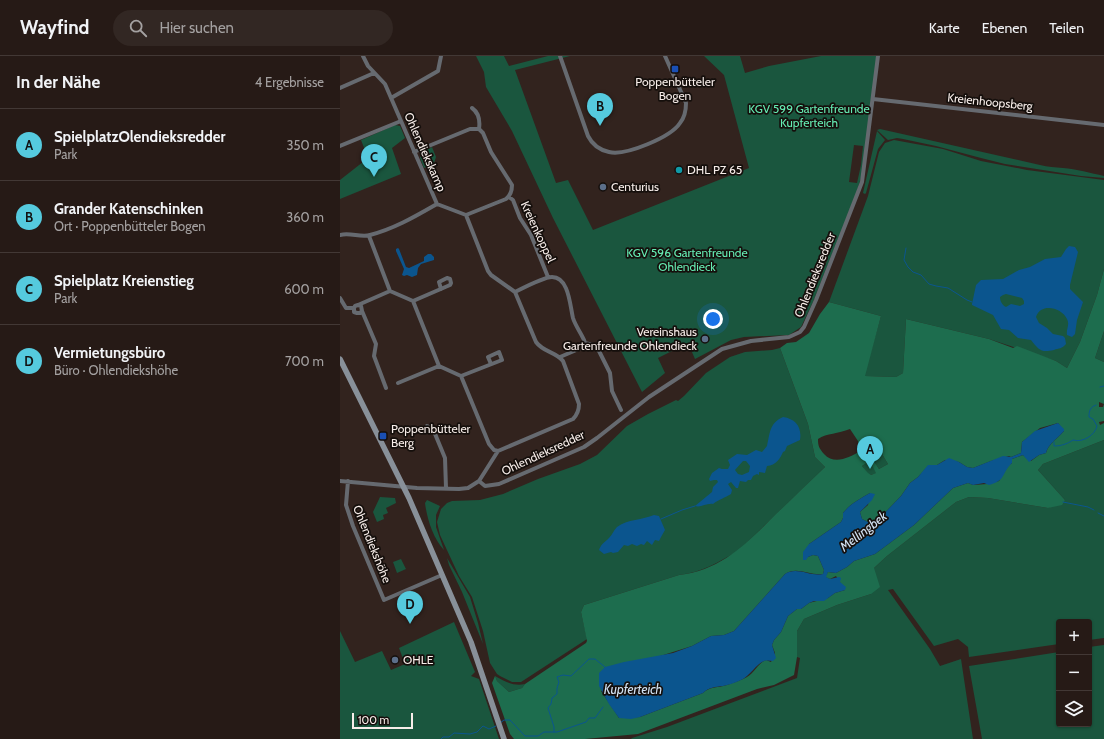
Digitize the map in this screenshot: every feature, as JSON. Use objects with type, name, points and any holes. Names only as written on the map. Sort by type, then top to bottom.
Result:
[{"type":"main road","points":[[340,359],[404,487],[471,642],[504,739]]},
{"type":"street","name":"Ohlendiekskamp","points":[[363,56],[374,74],[381,78],[385,84],[437,204],[466,215]]},
{"type":"street","points":[[391,98],[438,71],[441,56]]},
{"type":"street","points":[[560,56],[590,141],[598,148],[614,153],[629,150],[658,139],[675,130],[682,120],[686,108],[686,102],[665,56]]},
{"type":"street","name":"Ohlendieksredder","points":[[479,481],[485,486],[499,484],[584,446],[597,438],[649,397],[722,349],[751,341],[789,337],[800,332],[804,327],[816,300],[862,182],[878,56]]},
{"type":"street","points":[[340,88],[374,74]]},
{"type":"street","name":"Kreienhoopsberg","points":[[873,99],[1104,125]]},
{"type":"street","name":"Kreienkoppel","points":[[466,215],[509,197],[512,185],[491,152],[483,133],[479,129],[480,121],[475,110],[472,108]]},
{"type":"street","points":[[340,146],[400,121]]},
{"type":"street","points":[[414,152],[470,129],[479,129]]},
{"type":"street","name":"Kreienkoppel","points":[[509,197],[513,200],[520,218],[531,235],[548,277]]},
{"type":"street","points":[[340,235],[348,233],[369,236],[410,220],[437,204]]},
{"type":"street","points":[[340,481],[404,487],[463,489],[474,485],[479,481],[498,451],[573,419],[576,416],[579,404],[563,361],[560,357],[539,347],[515,292],[488,272],[466,215]]},
{"type":"street","points":[[369,236],[390,291],[413,301],[439,366],[461,376],[489,444],[494,450],[498,451]]},
{"type":"street","points":[[515,292],[548,277],[556,278],[563,283],[571,300],[573,318],[585,343],[593,346],[598,351],[610,373],[612,391],[621,410]]},
{"type":"street","points":[[413,301],[442,289]]},
{"type":"street","points":[[340,298],[346,308],[354,308],[355,306],[390,291]]},
{"type":"street","points":[[358,305],[361,306],[376,344],[374,356],[386,388]]},
{"type":"street","points":[[354,308],[354,312],[356,314],[362,311]]},
{"type":"street","points":[[560,357],[581,348],[585,343]]},
{"type":"street","points":[[461,376],[491,364]]},
{"type":"street","points":[[398,383],[439,366]]},
{"type":"street","points":[[427,426],[433,429],[445,458],[446,488]]},
{"type":"street","name":"Ohlendiekshöhe","points":[[348,481],[346,505],[355,531],[384,600],[442,575]]},
{"type":"green space","points":[[476,56],[504,56],[509,66],[548,56],[570,56],[515,70],[556,183],[568,180],[593,230],[749,168],[724,75],[704,56],[740,56],[745,73],[769,66],[821,56],[877,56],[862,175],[856,194],[813,302],[801,327],[789,335],[744,337],[731,340],[695,359],[688,343],[658,358],[665,373],[642,392],[553,218],[512,131],[486,87],[484,72]],"holes":[[[854,145],[863,146],[857,183],[849,182]],[[821,255],[828,258],[819,281],[812,278]]]},
{"type":"green space","points":[[395,125],[400,126],[405,138],[392,148],[401,174],[340,199],[340,180],[368,158],[361,140]]},
{"type":"green space","points":[[880,129],[1043,166],[1084,171],[1104,176],[1104,178],[1081,176],[1005,164],[903,139],[897,138],[888,140],[877,130]]},
{"type":"green space","points":[[877,131],[885,140],[878,149],[865,194],[863,193]]},
{"type":"green space","points":[[894,140],[943,149],[981,161],[1027,170],[1104,180],[1104,269],[1097,295],[1080,342],[1067,368],[1056,361],[989,339],[906,319],[903,373],[896,377],[864,376],[881,316],[829,302],[868,196],[879,152],[885,143]]},
{"type":"green space","points":[[432,147],[436,157],[434,163],[424,168],[420,158],[422,152]]},
{"type":"green space","points":[[1104,269],[1104,331],[1095,358],[1104,362],[1104,404],[1104,421],[1099,422],[1100,425],[1104,423],[1104,440],[1043,464],[1038,470],[1065,500],[1062,505],[1048,508],[988,498],[969,497],[956,502],[874,568],[880,587],[871,594],[837,605],[804,619],[797,631],[797,657],[794,675],[774,685],[757,689],[638,734],[585,739],[514,739],[510,734],[492,683],[495,676],[497,681],[509,692],[522,688],[525,684],[586,643],[587,641],[581,612],[584,605],[679,575],[694,572],[721,561],[744,545],[825,467],[815,457],[808,424],[780,348],[787,343],[796,342],[809,333],[829,302],[881,316],[865,376],[896,377],[903,373],[906,319],[989,339],[1013,348],[1017,346],[1056,361],[1067,368],[1080,342],[1097,295]],"holes":[[[1099,402],[1104,404],[1103,407],[1099,407]],[[1058,423],[1064,431],[1051,444],[1046,453],[1039,455],[1031,461],[1023,455],[1012,459],[1012,463],[1008,466],[999,481],[973,485],[968,483],[953,488],[914,525],[875,554],[854,561],[836,573],[828,572],[825,577],[830,579],[836,576],[845,590],[835,593],[828,598],[809,603],[801,609],[797,609],[788,616],[781,632],[774,640],[772,645],[775,653],[771,662],[766,660],[763,661],[747,677],[739,681],[710,689],[640,717],[619,718],[601,691],[657,657],[692,646],[711,636],[724,635],[734,631],[785,574],[794,571],[823,574],[824,570],[818,556],[813,555],[808,557],[809,544],[841,522],[843,513],[852,504],[863,497],[870,493],[868,505],[860,512],[862,519],[872,524],[876,522],[901,496],[910,483],[929,465],[937,465],[945,460],[959,462],[967,467],[973,468],[991,461],[1009,456],[1011,457],[1021,453],[1022,442],[1040,428]],[[850,429],[858,441],[860,451],[846,458],[837,460],[824,454],[820,448],[818,439]],[[879,449],[888,464],[879,469],[870,455]],[[870,461],[876,473],[871,475],[862,466]]]},
{"type":"green space","points":[[1104,331],[1104,362],[1095,358]]},
{"type":"green space","points":[[780,348],[808,424],[815,457],[825,467],[738,551],[717,563],[694,572],[679,575],[584,605],[581,612],[587,639],[521,682],[512,682],[497,674],[490,663],[483,631],[472,597],[459,576],[440,535],[437,522],[441,509],[447,503],[452,501],[480,500],[503,494],[538,479],[580,464],[597,455],[627,426],[676,400],[678,401],[706,373],[730,357],[745,352]]},
{"type":"green space","points":[[1104,440],[1104,638],[1092,640],[1092,619],[1056,619],[1056,644],[969,657],[968,647],[958,639],[934,646],[893,589],[888,590],[930,649],[940,666],[961,659],[973,739],[631,739],[797,678],[800,658],[797,657],[797,631],[804,619],[837,605],[871,594],[873,569],[887,556],[956,502],[969,497],[988,498],[1048,508],[1065,500],[1038,470],[1043,464]]},
{"type":"green space","points":[[879,449],[888,464],[879,469],[870,455]]},
{"type":"green space","points":[[870,461],[877,473],[871,475],[868,474],[862,466]]},
{"type":"green space","points":[[380,497],[395,498],[396,503],[386,508],[388,513],[383,515],[384,519],[377,522],[373,512]]},
{"type":"green space","points":[[427,500],[440,506],[436,515],[436,527],[444,550],[437,540],[429,522],[425,503]]},
{"type":"green space","points":[[447,558],[470,597],[483,644],[462,592],[449,565]]},
{"type":"green space","points":[[401,559],[406,569],[397,573],[393,562]]},
{"type":"green space","points":[[454,622],[475,672],[471,676],[479,679],[499,739],[340,739],[340,631],[355,662],[382,651],[391,670],[405,664],[399,648]]},
{"type":"green space","points":[[1104,645],[1104,739],[982,739],[969,666],[1056,652],[1056,727],[1092,727],[1092,647]]},
{"type":"green space","points":[[495,676],[513,684],[525,684],[522,688],[509,692],[497,681]]},
{"type":"water","points":[[1069,246],[1075,247],[1078,252],[1070,289],[1083,302],[1077,320],[1075,334],[1072,337],[1067,335],[1067,319],[1061,312],[1052,308],[1042,309],[1036,317],[1039,323],[1053,334],[1063,336],[1065,338],[1066,344],[1063,347],[1050,351],[1043,351],[1031,340],[1018,338],[1009,330],[1001,329],[993,315],[972,305],[976,285],[981,280],[1003,279],[1019,270],[1030,267],[1045,259],[1061,257]],"holes":[[[1006,294],[1022,298],[1024,304],[1020,306],[1011,304],[1006,307],[1000,300],[1000,297]]]},
{"type":"water","points":[[398,248],[406,267],[409,268],[424,261],[424,257],[428,254],[431,254],[434,257],[434,260],[421,264],[418,268],[417,275],[412,277],[407,275],[404,276],[402,275],[404,269],[396,251]]},
{"type":"water","points":[[783,417],[795,422],[800,431],[800,440],[787,446],[777,461],[767,466],[765,473],[759,472],[759,475],[757,474],[753,476],[751,480],[746,482],[740,481],[738,488],[736,488],[731,482],[728,484],[732,490],[731,494],[713,504],[695,506],[712,492],[713,487],[718,482],[717,480],[710,481],[709,479],[712,473],[719,468],[728,469],[730,465],[728,460],[737,454],[747,455],[756,450],[762,452],[767,446],[770,433],[778,419]],"holes":[[[743,461],[746,461],[750,466],[749,472],[742,475],[738,474],[735,470]]]},
{"type":"water","name":"Kupferteich","points":[[1058,423],[1064,431],[1051,444],[1046,453],[1039,455],[1029,462],[1023,455],[1012,459],[1012,463],[1001,479],[989,485],[984,483],[973,485],[968,483],[953,488],[914,525],[875,554],[854,561],[836,573],[828,572],[826,577],[830,579],[841,578],[840,582],[846,587],[845,590],[835,593],[824,601],[814,601],[809,603],[801,609],[797,609],[788,616],[781,632],[774,640],[772,645],[776,658],[773,661],[765,661],[761,663],[739,681],[710,688],[703,693],[640,717],[631,719],[619,718],[609,704],[599,686],[599,673],[605,667],[673,653],[692,646],[711,636],[724,635],[734,631],[785,574],[799,571],[818,575],[823,574],[824,570],[818,556],[813,555],[808,557],[806,560],[803,560],[803,552],[809,544],[841,522],[843,513],[859,499],[870,493],[875,494],[872,500],[860,512],[862,519],[872,524],[876,522],[901,496],[910,483],[918,477],[928,465],[937,465],[949,458],[967,467],[973,468],[1003,456],[1011,457],[1021,453],[1022,442],[1035,431]]},
{"type":"water","points":[[654,515],[659,516],[665,530],[659,541],[655,540],[652,545],[647,541],[644,545],[624,545],[618,552],[613,553],[611,552],[604,554],[599,550],[616,528],[621,524]]},
{"type":"waterway","points":[[906,248],[904,260],[913,272],[921,275],[929,284],[948,288],[972,302]]},
{"type":"waterway","points":[[1100,387],[1104,386]]},
{"type":"waterway","name":"Mellingbek","points":[[1054,442],[1054,446],[1059,446],[1073,440],[1077,441],[1088,438],[1097,426],[1093,419],[1089,417],[1091,408],[1096,405]]},
{"type":"waterway","points":[[1063,502],[1088,507],[1094,510]]},
{"type":"waterway","points":[[661,519],[695,506]]},
{"type":"waterway","points":[[1098,513],[1104,516]]},
{"type":"waterway","points":[[554,732],[554,727],[548,708],[551,704],[552,698],[557,694],[559,682],[557,677],[563,675],[571,676],[589,659],[595,659],[605,667]]},
{"type":"waterway","name":"Mellingbek","points":[[500,723],[504,720],[510,720],[525,736],[538,736],[544,732],[557,732],[586,722],[589,718],[595,718],[603,707]]},
{"type":"waterway","name":"Mellingbek","points":[[441,739],[443,737],[449,737],[454,733],[470,734],[477,732],[483,726],[489,729],[496,726]]},
{"type":"place","name":"Poppenbütteler Bogen","points":[[675,69]]},
{"type":"place","name":"Grander Katenschinken","points":[[600,126]]},
{"type":"place","name":"DHL PZ 65","points":[[679,170]]},
{"type":"place","name":"Spielplatz Kreienstieg","points":[[374,177]]},
{"type":"place","name":"Centurius","points":[[603,187]]},
{"type":"place","name":"Vereinshaus Gartenfreunde Ohlendieck","points":[[705,339]]},
{"type":"place","name":"Poppenbütteler Berg","points":[[383,436]]},
{"type":"place","name":"SpielplatzOlendieksredder","points":[[870,469]]},
{"type":"place","name":"Vermietungsbüro","points":[[410,624]]},
{"type":"place","name":"OHLE","points":[[395,660]]},
{"type":"park label","name":"KGV 599 Gartenfreunde Kupferteich","points":[[809,116]]},
{"type":"park label","name":"KGV 596 Gartenfreunde Ohlendieck","points":[[687,260]]}]
